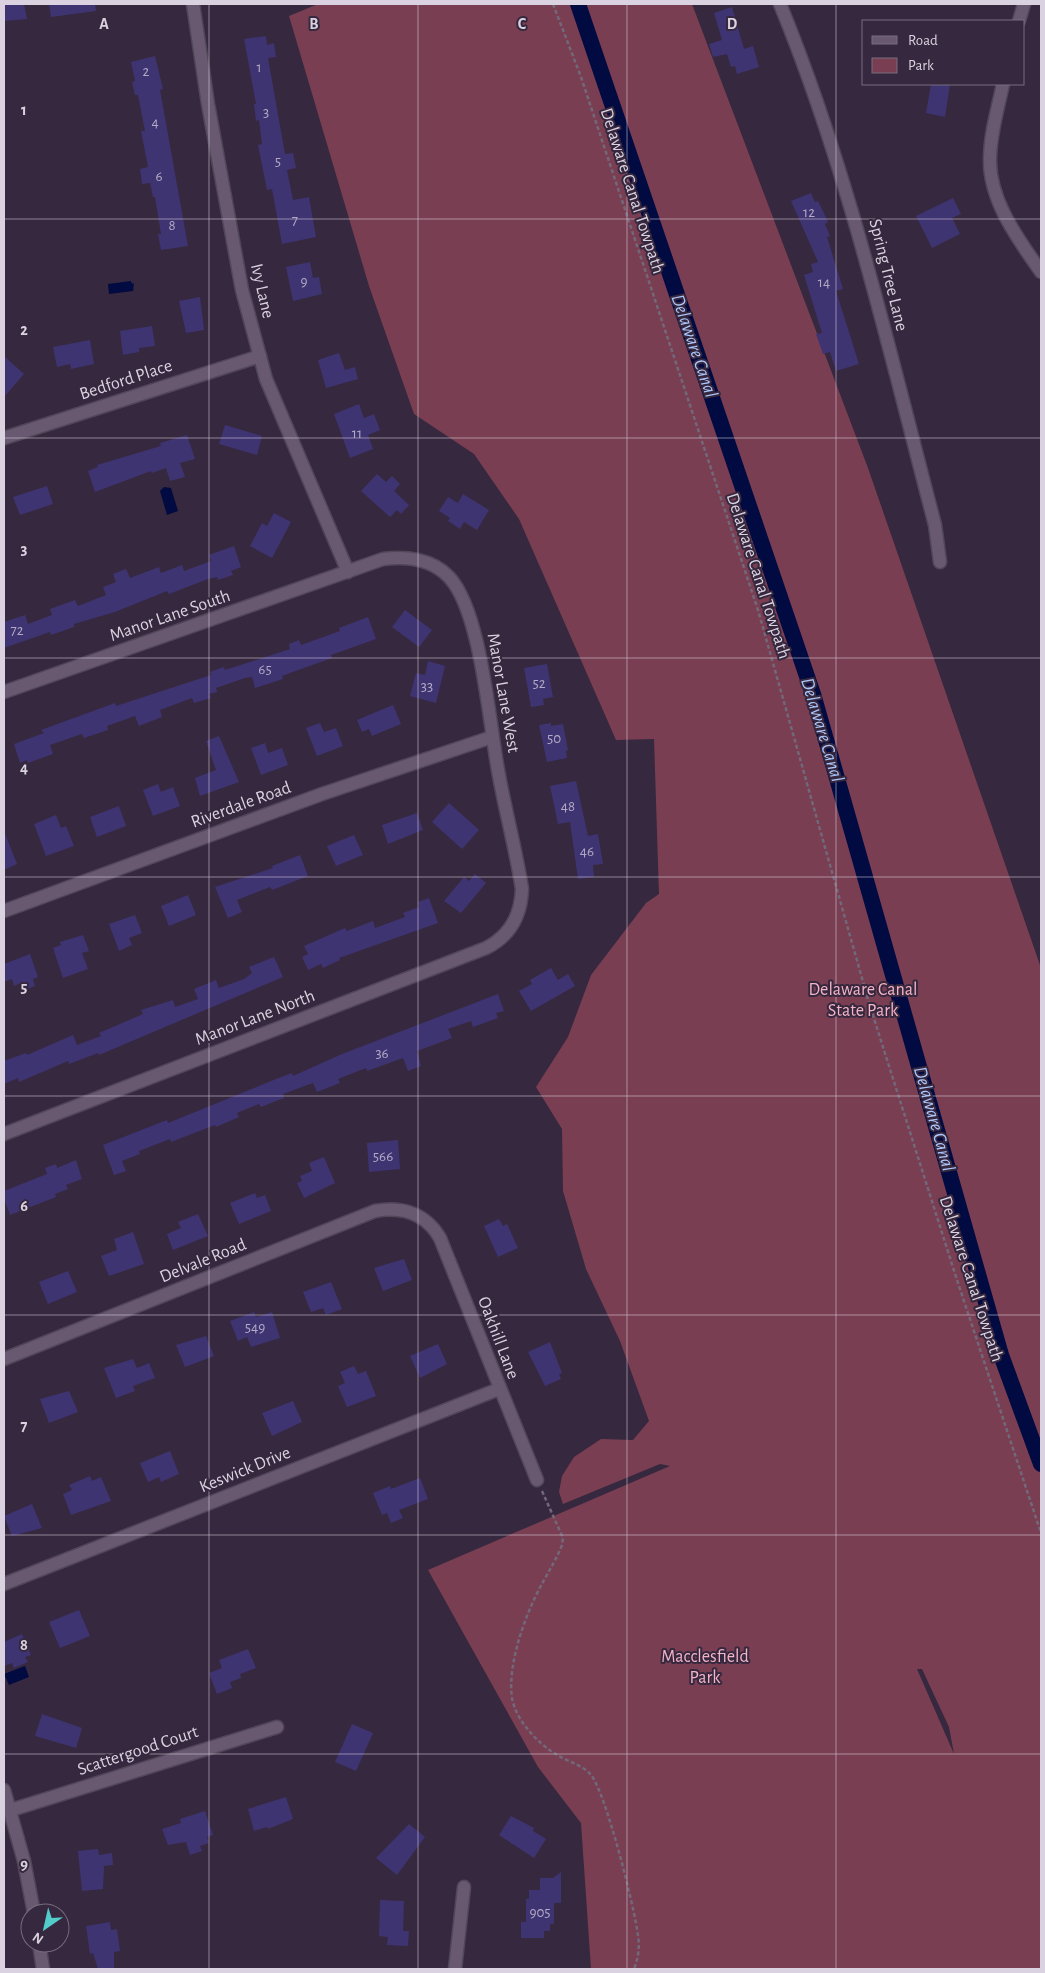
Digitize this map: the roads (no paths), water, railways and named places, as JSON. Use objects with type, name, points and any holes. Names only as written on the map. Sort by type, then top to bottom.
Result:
[{"type":"street","name":"Ivy Lane","points":[[193,4],[208,104],[242,290],[260,356],[278,410],[348,572]]},
{"type":"street","name":"Spring Tree Lane","points":[[780,4],[803,61],[860,235],[935,525],[940,562]]},
{"type":"street","points":[[1019,20],[1024,4]]},
{"type":"street","points":[[1003,85],[992,144],[991,175],[996,196],[1011,225],[1041,272]]},
{"type":"street","name":"Bedford Place","points":[[4,438],[260,356]]},
{"type":"street","name":"Manor Lane West","points":[[348,572],[382,559],[397,557],[426,562],[450,578],[461,594],[475,630],[492,737],[522,890],[519,911],[513,925]]},
{"type":"street","name":"Manor Lane South","points":[[4,692],[348,572]]},
{"type":"street","name":"Riverdale Road","points":[[4,911],[322,794],[492,737]]},
{"type":"street","name":"Manor Lane North","points":[[4,1134],[486,948],[500,939],[513,925]]},
{"type":"street","name":"Delvale Road","points":[[4,1359],[376,1211],[401,1209],[416,1214]]},
{"type":"street","name":"Oakhill Lane","points":[[416,1214],[429,1223],[440,1238],[537,1480]]},
{"type":"street","name":"Keswick Drive","points":[[4,1584],[499,1389]]},
{"type":"street","name":"Scattergood Court","points":[[11,1810],[277,1727]]},
{"type":"street","points":[[4,1790],[24,1861],[32,1903]]},
{"type":"street","points":[[455,1969],[464,1887]]},
{"type":"street","points":[[41,1953],[43,1969]]},
{"type":"waterway","name":"Delaware Canal","points":[[578,4],[813,694],[1001,1355],[1041,1464]]},
{"type":"park label","name":"Delaware Canal State Park","points":[[863,1000]]},
{"type":"park label","name":"Macclesfield Park","points":[[705,1667]]}]
